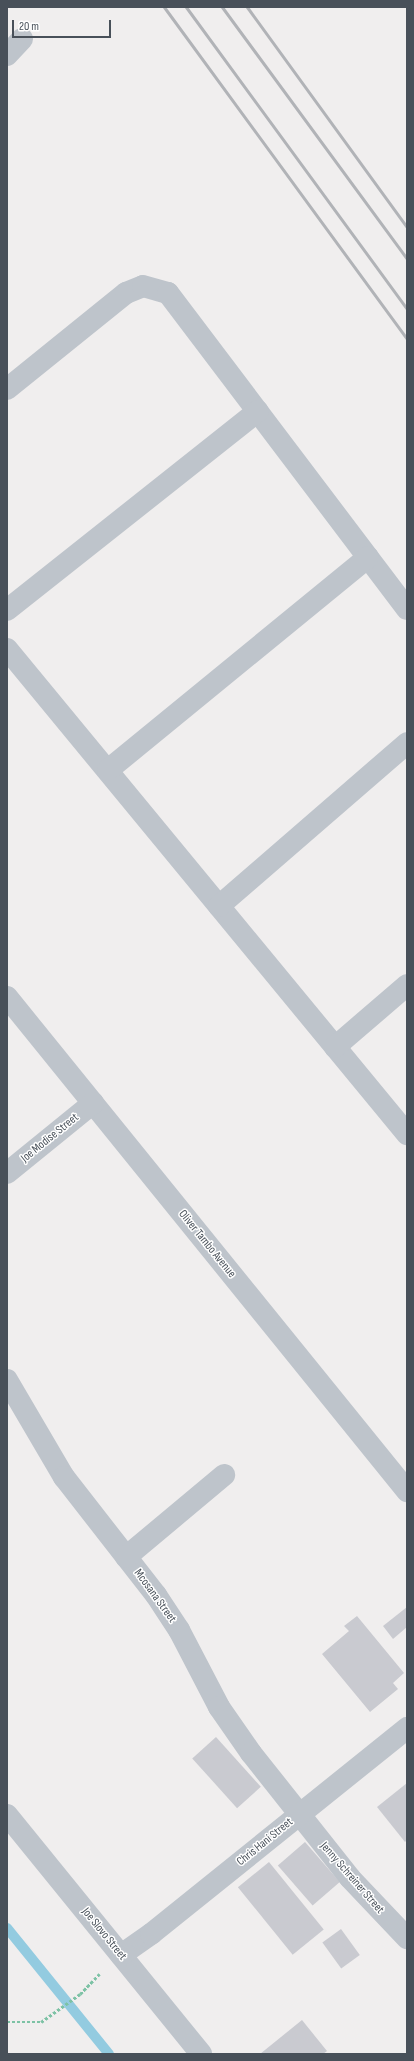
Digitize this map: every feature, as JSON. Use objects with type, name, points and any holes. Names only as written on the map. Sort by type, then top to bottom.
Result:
[{"type":"street","points":[[7,54],[22,39]]},
{"type":"street","points":[[7,389],[126,293],[143,286],[168,293],[407,609]]},
{"type":"street","points":[[7,610],[258,411]]},
{"type":"street","points":[[108,770],[368,557]]},
{"type":"street","points":[[7,649],[407,1134]]},
{"type":"street","points":[[219,906],[407,743]]},
{"type":"street","points":[[335,1047],[407,985]]},
{"type":"street","name":"Oliver Tambo Avenue","points":[[7,997],[407,1491]]},
{"type":"street","name":"Joe Modise Street","points":[[7,1173],[93,1103]]},
{"type":"street","name":"Mcosana Street","points":[[7,1380],[64,1477],[126,1557],[179,1630],[219,1707],[299,1814]]},
{"type":"street","points":[[126,1557],[224,1475]]},
{"type":"street","name":"Chris Hani Street","points":[[121,1955],[151,1934],[407,1728]]},
{"type":"street","name":"Jenny Schreiner Street","points":[[299,1814],[350,1878],[407,1938]]},
{"type":"street","name":"Joe Slovo Street","points":[[7,1815],[201,2054]]},
{"type":"path","points":[[7,2022],[41,2022],[54,2015],[80,1994]]},
{"type":"building","points":[[407,1607],[407,1627],[393,1639],[383,1626]]},
{"type":"building","points":[[357,1616],[404,1673],[393,1683],[398,1689],[370,1712],[322,1654],[349,1631],[344,1626]]},
{"type":"building","points":[[216,1737],[261,1787],[237,1808],[192,1758]]},
{"type":"building","points":[[407,1783],[407,1840],[405,1842],[377,1807]]},
{"type":"building","points":[[305,1842],[340,1882],[313,1906],[278,1866]]},
{"type":"building","points":[[269,1862],[324,1930],[293,1955],[238,1887]]},
{"type":"building","points":[[341,1929],[360,1955],[341,1968],[322,1943]]},
{"type":"building","points":[[302,2020],[327,2051],[323,2054],[260,2054]]},
{"type":"waterway","points":[[7,1928],[109,2054]]},
{"type":"railway","points":[[164,7],[407,339]]},
{"type":"railway","points":[[186,7],[407,309]]},
{"type":"railway","points":[[222,7],[407,259]]},
{"type":"railway","points":[[247,7],[407,227]]}]
